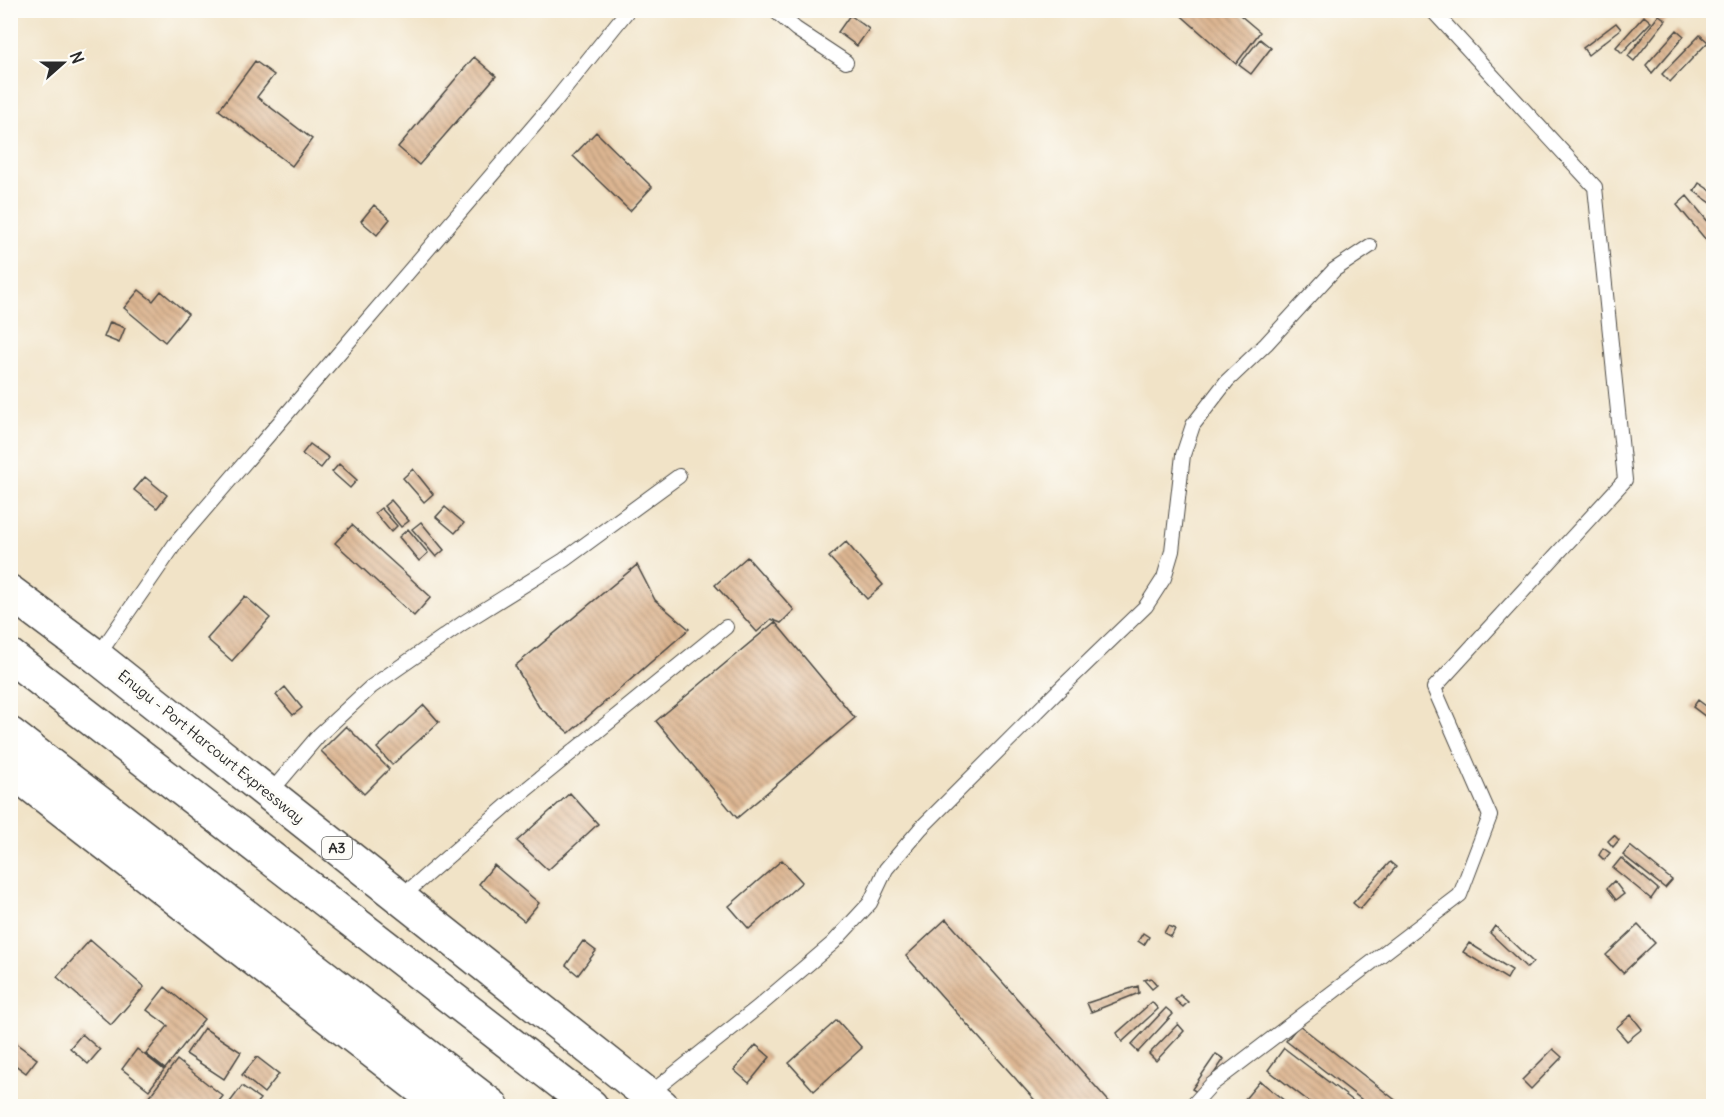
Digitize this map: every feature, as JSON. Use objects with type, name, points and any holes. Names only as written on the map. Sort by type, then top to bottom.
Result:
[{"type":"main road","name":"Enugu - Port Harcourt Expressway","points":[[10,592],[97,657],[655,1101]]},
{"type":"main road","points":[[10,656],[591,1107]]},
{"type":"main road","points":[[10,734],[492,1107]]},
{"type":"main road","points":[[10,769],[443,1107]]},
{"type":"lane","points":[[97,657],[175,544],[551,106],[628,10]]},
{"type":"lane","points":[[774,10],[796,29],[846,62]]},
{"type":"lane","points":[[1192,1107],[1211,1085],[1460,895],[1490,816],[1434,688],[1625,480],[1595,187],[1432,10]]},
{"type":"lane","points":[[655,1101],[757,1008],[833,943],[870,903],[886,869],[921,828],[1051,697],[1146,606],[1164,578],[1172,551],[1183,455],[1193,425],[1227,381],[1266,344],[1334,270],[1370,246]]},
{"type":"lane","points":[[269,794],[319,735],[371,687],[463,623],[564,560],[679,476]]},
{"type":"lane","points":[[400,898],[512,801],[726,627]]},
{"type":"building","points":[[1175,10],[1234,10],[1260,32],[1236,64]]},
{"type":"building","points":[[850,15],[869,29],[857,46],[838,32]]},
{"type":"building","points":[[1659,15],[1666,20],[1634,61],[1628,56]]},
{"type":"building","points":[[1644,16],[1651,22],[1622,53],[1616,47]]},
{"type":"building","points":[[1616,23],[1621,29],[1588,55],[1583,48]]},
{"type":"building","points":[[1677,30],[1684,36],[1652,73],[1646,65]]},
{"type":"building","points":[[1700,35],[1708,42],[1670,82],[1662,74]]},
{"type":"building","points":[[1260,39],[1271,48],[1251,74],[1239,65]]},
{"type":"building","points":[[474,57],[496,76],[419,165],[398,147]]},
{"type":"building","points":[[255,61],[274,75],[257,97],[312,139],[292,166],[219,110]]},
{"type":"building","points":[[596,132],[652,187],[630,211],[573,156]]},
{"type":"building","points":[[1699,183],[1714,193],[1714,205],[1694,191]]},
{"type":"building","points":[[1687,196],[1714,229],[1714,233],[1706,240],[1677,205]]},
{"type":"building","points":[[374,205],[390,219],[377,235],[361,221]]},
{"type":"building","points":[[139,290],[153,301],[161,291],[188,314],[165,342],[124,308]]},
{"type":"building","points":[[110,322],[125,328],[119,343],[104,337]]},
{"type":"building","points":[[310,444],[329,458],[321,468],[302,454]]},
{"type":"building","points":[[339,464],[357,480],[350,488],[332,472]]},
{"type":"building","points":[[413,469],[433,494],[424,502],[403,478]]},
{"type":"building","points":[[145,477],[167,495],[157,508],[134,490]]},
{"type":"building","points":[[391,500],[409,521],[401,527],[384,506]]},
{"type":"building","points":[[445,507],[464,523],[455,533],[436,517]]},
{"type":"building","points":[[381,508],[397,526],[391,532],[375,513]]},
{"type":"building","points":[[421,522],[444,550],[436,557],[412,529]]},
{"type":"building","points":[[352,525],[431,597],[414,616],[335,543]]},
{"type":"building","points":[[408,529],[428,553],[419,561],[399,537]]},
{"type":"building","points":[[846,542],[883,585],[867,599],[829,557]]},
{"type":"building","points":[[747,557],[794,610],[781,623],[771,619],[757,632],[715,585]]},
{"type":"building","points":[[637,565],[655,600],[689,629],[569,733],[539,707],[515,666]]},
{"type":"building","points":[[245,596],[270,618],[232,661],[207,639]]},
{"type":"building","points":[[775,622],[855,718],[737,818],[656,721]]},
{"type":"building","points":[[285,687],[302,708],[293,715],[276,695]]},
{"type":"building","points":[[1698,700],[1714,712],[1714,723],[1693,707]]},
{"type":"building","points":[[424,705],[439,722],[392,765],[377,748]]},
{"type":"building","points":[[346,726],[389,769],[364,794],[321,751]]},
{"type":"building","points":[[570,793],[598,824],[548,870],[517,841]]},
{"type":"building","points":[[1614,835],[1619,840],[1613,847],[1608,841]]},
{"type":"building","points":[[1630,846],[1672,880],[1665,888],[1623,855]]},
{"type":"building","points":[[1603,848],[1610,853],[1604,860],[1599,855]]},
{"type":"building","points":[[1621,858],[1658,889],[1651,899],[1613,868]]},
{"type":"building","points":[[782,860],[802,882],[749,929],[729,906]]},
{"type":"building","points":[[1390,862],[1396,867],[1360,909],[1353,903]]},
{"type":"building","points":[[494,865],[539,903],[524,921],[479,884]]},
{"type":"building","points":[[1614,881],[1624,894],[1616,900],[1607,888]]},
{"type":"building","points":[[946,919],[1113,1106],[1040,1106],[906,956]]},
{"type":"building","points":[[1638,925],[1655,943],[1623,973],[1606,955]]},
{"type":"building","points":[[1168,926],[1175,929],[1171,937],[1164,933]]},
{"type":"building","points":[[1495,926],[1533,962],[1527,968],[1490,933]]},
{"type":"building","points":[[1143,933],[1149,937],[1144,945],[1138,941]]},
{"type":"building","points":[[90,940],[144,987],[111,1025],[57,977]]},
{"type":"building","points":[[583,941],[596,951],[578,975],[566,965]]},
{"type":"building","points":[[1469,943],[1512,970],[1507,979],[1463,952]]},
{"type":"building","points":[[1151,978],[1157,985],[1152,989],[1144,980]]},
{"type":"building","points":[[1138,986],[1139,993],[1091,1012],[1087,1003]]},
{"type":"building","points":[[165,987],[204,1019],[165,1069],[146,1054],[168,1026],[147,1010]]},
{"type":"building","points":[[1180,995],[1188,1002],[1183,1007],[1175,1000]]},
{"type":"building","points":[[1152,1002],[1158,1009],[1122,1042],[1117,1033]]},
{"type":"building","points":[[1166,1008],[1173,1014],[1138,1052],[1131,1045]]},
{"type":"building","points":[[1631,1015],[1642,1029],[1627,1041],[1616,1028]]},
{"type":"building","points":[[837,1020],[862,1048],[814,1091],[789,1063]]},
{"type":"building","points":[[1178,1024],[1184,1031],[1156,1061],[1149,1054]]},
{"type":"building","points":[[1299,1025],[1403,1106],[1370,1106],[1286,1041]]},
{"type":"building","points":[[204,1028],[241,1052],[224,1079],[186,1054]]},
{"type":"building","points":[[82,1034],[100,1050],[88,1064],[70,1048]]},
{"type":"building","points":[[10,1039],[37,1059],[26,1073],[10,1061]]},
{"type":"building","points":[[756,1045],[770,1057],[749,1083],[734,1070]]},
{"type":"building","points":[[1284,1048],[1360,1106],[1315,1106],[1268,1070]]},
{"type":"building","points":[[137,1049],[164,1070],[149,1090],[122,1069]]},
{"type":"building","points":[[1553,1049],[1562,1057],[1531,1089],[1522,1080]]},
{"type":"building","points":[[1216,1054],[1224,1059],[1200,1094],[1192,1089]]},
{"type":"building","points":[[257,1057],[279,1074],[264,1093],[242,1075]]},
{"type":"building","points":[[177,1060],[223,1096],[215,1106],[142,1106]]},
{"type":"building","points":[[1260,1081],[1291,1106],[1239,1106]]},
{"type":"building","points":[[242,1086],[260,1099],[254,1106],[227,1106]]}]
